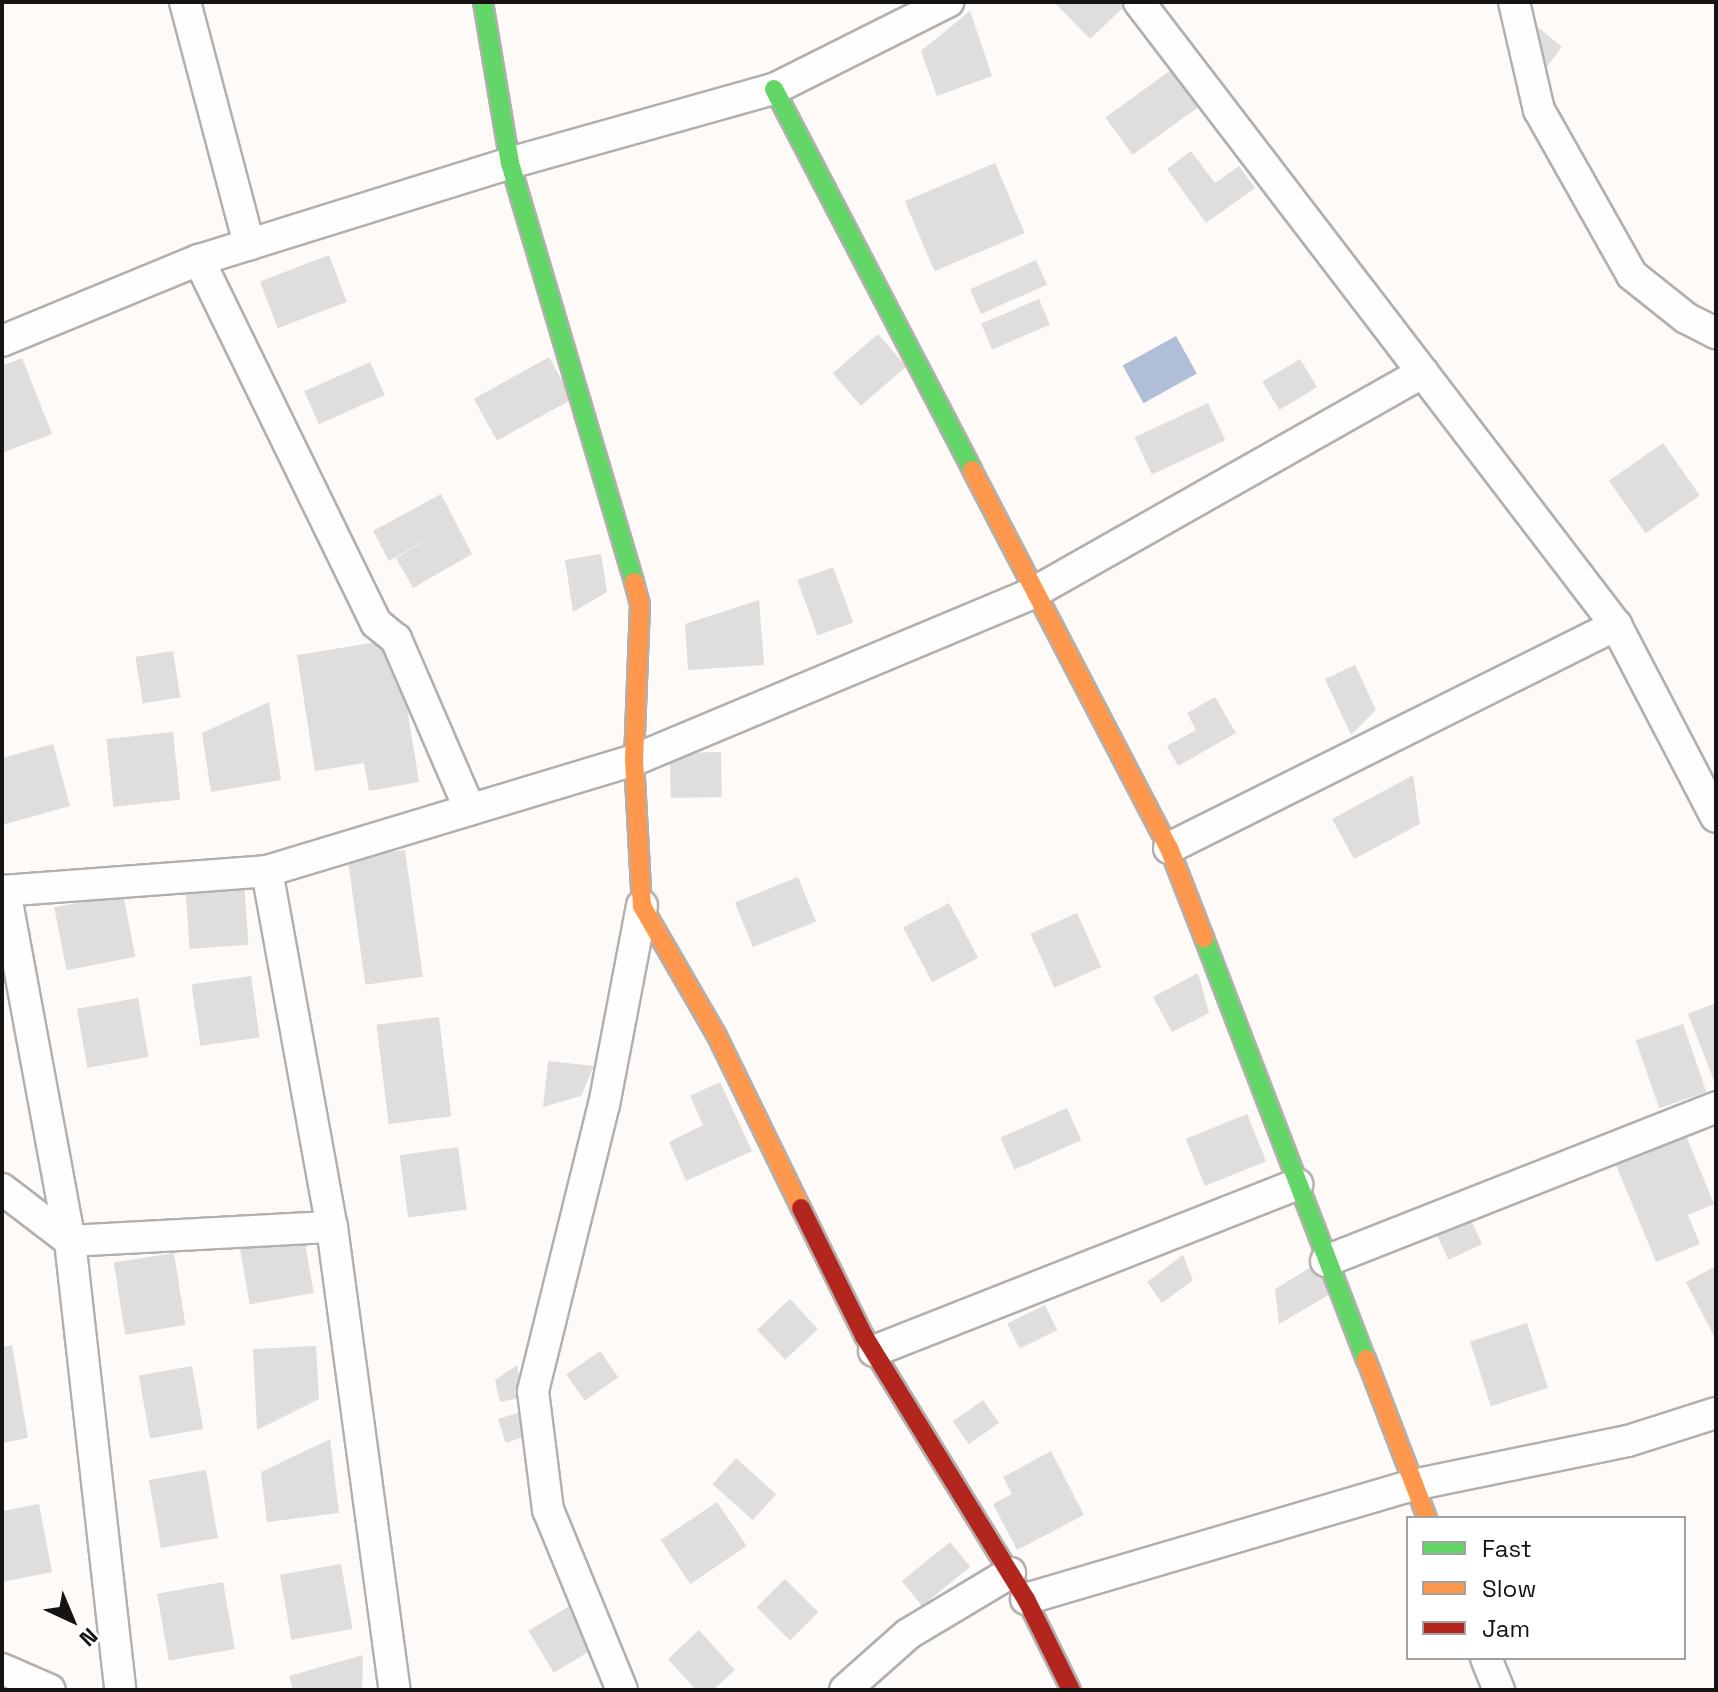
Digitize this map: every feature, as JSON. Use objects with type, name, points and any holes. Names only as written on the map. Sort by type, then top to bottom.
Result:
[{"type":"street","points":[[185,2],[249,245]]},
{"type":"street","points":[[483,2],[510,163],[640,604],[634,760],[642,906],[604,1105],[533,1391],[548,1510],[622,1690]]},
{"type":"street","points":[[2,341],[199,260],[510,163],[774,89],[948,2]]},
{"type":"street","points":[[1139,2],[1616,625],[1716,817]]},
{"type":"street","points":[[1514,2],[1539,110],[1632,275],[1686,318],[1716,333]]},
{"type":"street","points":[[774,89],[1033,593],[1169,848],[1426,1516]]},
{"type":"street","points":[[199,260],[376,623],[396,639],[470,810]]},
{"type":"street","points":[[120,1690],[70,1241],[4,891],[267,871],[634,760],[1033,593],[1423,372]]},
{"type":"street","points":[[1169,848],[1616,625]]},
{"type":"street","points":[[267,871],[332,1227],[395,1690]]},
{"type":"street","points":[[642,906],[716,1034],[874,1351],[1026,1599],[1071,1690]]},
{"type":"street","points":[[1326,1261],[1716,1107]]},
{"type":"street","points":[[874,1351],[1297,1184]]},
{"type":"street","points":[[2,1189],[70,1241],[332,1227]]},
{"type":"street","points":[[1026,1599],[1413,1485],[1628,1441],[1716,1413]]},
{"type":"street","points":[[845,1690],[908,1634],[1010,1573]]},
{"type":"street","points":[[1487,1660],[1499,1690]]},
{"type":"street","points":[[2,1669],[50,1690]]},
{"type":"water","points":[[1176,336],[1197,374],[1143,403],[1123,366]]},
{"type":"building","points":[[1054,2],[1121,2],[1125,6],[1090,39]]},
{"type":"building","points":[[970,11],[992,76],[937,96],[921,51]]},
{"type":"building","points":[[1539,28],[1562,47],[1545,69],[1528,43]]},
{"type":"building","points":[[1171,70],[1198,107],[1133,155],[1105,118]]},
{"type":"building","points":[[1191,151],[1215,183],[1239,166],[1255,188],[1206,223],[1167,169]]},
{"type":"building","points":[[995,163],[1025,233],[934,271],[905,201]]},
{"type":"building","points":[[329,255],[347,302],[278,328],[260,282]]},
{"type":"building","points":[[1036,260],[1047,285],[981,314],[970,289]]},
{"type":"building","points":[[1039,299],[1050,325],[992,349],[981,324]]},
{"type":"building","points":[[878,334],[906,366],[861,406],[833,373]]},
{"type":"building","points":[[549,357],[572,399],[497,441],[474,399]]},
{"type":"building","points":[[22,358],[52,434],[2,453],[2,366]]},
{"type":"building","points":[[1300,359],[1317,387],[1279,410],[1262,382]]},
{"type":"building","points":[[370,362],[385,395],[319,424],[304,391]]},
{"type":"building","points":[[1208,403],[1225,440],[1152,474],[1135,437]]},
{"type":"building","points":[[1663,443],[1700,495],[1646,533],[1609,481]]},
{"type":"building","points":[[441,494],[472,554],[413,588],[396,558],[449,527],[389,561],[373,531]]},
{"type":"building","points":[[601,554],[607,592],[573,612],[565,560]]},
{"type":"building","points":[[833,567],[853,622],[817,635],[797,580]]},
{"type":"building","points":[[759,600],[764,665],[688,670],[685,624]]},
{"type":"building","points":[[396,639],[419,782],[369,791],[364,763],[315,771],[297,655]]},
{"type":"building","points":[[173,651],[180,697],[143,703],[135,657]]},
{"type":"building","points":[[1355,665],[1376,710],[1351,735],[1325,679]]},
{"type":"building","points":[[1215,697],[1236,733],[1178,766],[1167,746],[1196,730],[1187,713]]},
{"type":"building","points":[[269,702],[281,780],[211,792],[202,733]]},
{"type":"building","points":[[173,732],[180,800],[113,807],[106,739]]},
{"type":"building","points":[[53,744],[70,806],[2,825],[2,758]]},
{"type":"building","points":[[721,752],[722,797],[671,798],[670,753]]},
{"type":"building","points":[[1413,775],[1420,824],[1354,859],[1332,819]]},
{"type":"building","points":[[405,850],[423,977],[365,985],[348,858]]},
{"type":"building","points":[[798,877],[816,922],[753,947],[735,902]]},
{"type":"building","points":[[244,881],[248,945],[190,949],[185,885]]},
{"type":"building","points":[[123,894],[135,957],[66,970],[54,907]]},
{"type":"building","points":[[949,903],[978,958],[932,982],[903,927]]},
{"type":"building","points":[[1077,913],[1101,967],[1054,988],[1030,934]]},
{"type":"building","points":[[1198,973],[1209,1013],[1172,1032],[1153,997]]},
{"type":"building","points":[[251,976],[260,1037],[200,1046],[192,984]]},
{"type":"building","points":[[138,998],[148,1057],[87,1068],[77,1009]]},
{"type":"building","points":[[1716,1003],[1716,1086],[1688,1014]]},
{"type":"building","points":[[439,1017],[451,1116],[389,1124],[376,1025]]},
{"type":"building","points":[[1683,1024],[1706,1092],[1659,1108],[1636,1040]]},
{"type":"building","points":[[548,1061],[594,1066],[581,1096],[543,1107]]},
{"type":"building","points":[[720,1082],[752,1151],[686,1181],[669,1142],[703,1125],[690,1096]]},
{"type":"building","points":[[1067,1108],[1081,1140],[1015,1170],[1000,1138]]},
{"type":"building","points":[[1247,1114],[1266,1161],[1205,1186],[1186,1139]]},
{"type":"building","points":[[1684,1131],[1714,1204],[1688,1215],[1700,1244],[1656,1262],[1614,1160]]},
{"type":"building","points":[[458,1147],[467,1209],[408,1218],[400,1155]]},
{"type":"building","points":[[1469,1216],[1482,1244],[1449,1260],[1435,1232]]},
{"type":"building","points":[[303,1232],[314,1293],[250,1304],[239,1243]]},
{"type":"building","points":[[174,1253],[185,1325],[125,1335],[114,1263]]},
{"type":"building","points":[[1183,1255],[1193,1280],[1162,1303],[1147,1282]]},
{"type":"building","points":[[1316,1264],[1332,1293],[1279,1324],[1275,1289]]},
{"type":"building","points":[[1716,1266],[1716,1340],[1686,1282]]},
{"type":"building","points":[[790,1299],[818,1329],[785,1360],[757,1330]]},
{"type":"building","points":[[1045,1305],[1057,1330],[1020,1349],[1007,1323]]},
{"type":"building","points":[[1527,1323],[1548,1388],[1491,1406],[1470,1342]]},
{"type":"building","points":[[12,1345],[28,1438],[2,1443],[2,1347]]},
{"type":"building","points":[[316,1346],[319,1399],[257,1430],[253,1349]]},
{"type":"building","points":[[600,1351],[618,1377],[585,1401],[566,1375]]},
{"type":"building","points":[[517,1365],[523,1397],[500,1402],[495,1380]]},
{"type":"building","points":[[192,1366],[203,1429],[150,1438],[139,1375]]},
{"type":"building","points":[[983,1400],[999,1423],[969,1444],[953,1421]]},
{"type":"building","points":[[520,1412],[528,1436],[506,1443],[498,1419]]},
{"type":"building","points":[[330,1439],[339,1513],[267,1522],[261,1472]]},
{"type":"building","points":[[1051,1451],[1084,1515],[1017,1550],[993,1504],[1012,1494],[1003,1477]]},
{"type":"building","points":[[736,1458],[776,1494],[753,1520],[713,1484]]},
{"type":"building","points":[[206,1470],[218,1538],[161,1548],[149,1480]]},
{"type":"building","points":[[717,1502],[747,1546],[690,1584],[661,1540]]},
{"type":"building","points":[[39,1504],[52,1572],[2,1582],[2,1511]]},
{"type":"building","points":[[950,1542],[970,1567],[922,1606],[902,1581]]},
{"type":"building","points":[[341,1564],[352,1629],[291,1640],[280,1575]]},
{"type":"building","points":[[785,1579],[818,1612],[790,1641],[757,1607]]},
{"type":"building","points":[[223,1582],[235,1649],[169,1661],[157,1594]]},
{"type":"building","points":[[573,1604],[598,1646],[554,1673],[528,1631]]},
{"type":"building","points":[[699,1630],[735,1670],[713,1690],[696,1690],[668,1659]]},
{"type":"building","points":[[363,1655],[362,1690],[293,1690],[289,1676]]},
{"type":"traffic: fast","points":[[483,2],[510,163],[634,582]]},
{"type":"traffic: fast","points":[[774,89],[972,470]]},
{"type":"traffic: fast","points":[[1204,938],[1366,1359]]},
{"type":"traffic: slow","points":[[972,470],[1169,848],[1204,938]]},
{"type":"traffic: slow","points":[[634,582],[640,604],[634,760],[642,906],[716,1034],[801,1208]]},
{"type":"traffic: slow","points":[[1366,1359],[1426,1516]]},
{"type":"traffic: jam","points":[[801,1208],[864,1336],[1026,1599],[1071,1690]]}]
